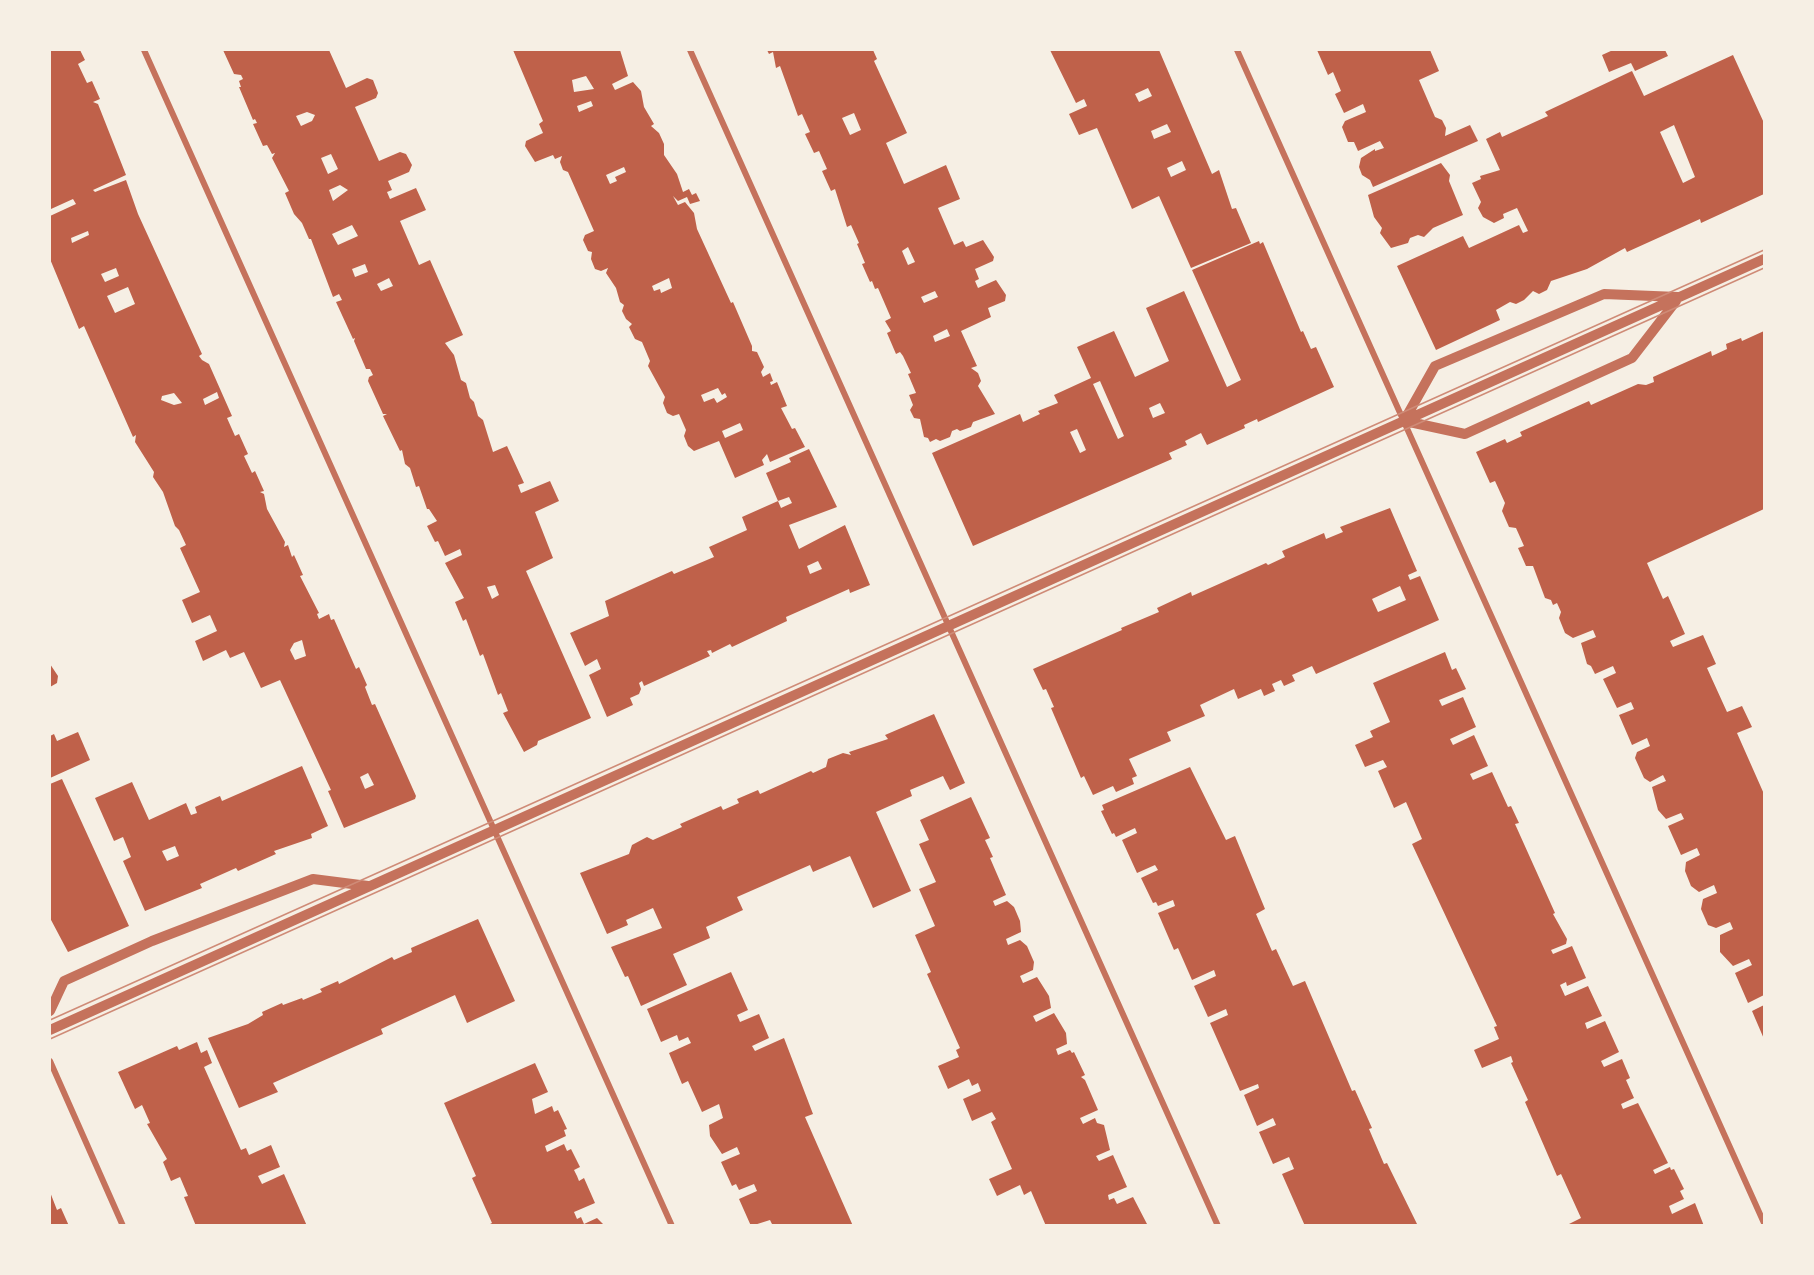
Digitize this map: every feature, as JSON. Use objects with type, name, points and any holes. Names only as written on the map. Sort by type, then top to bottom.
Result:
[{"type":"street","points":[[144,50],[672,1226]]},
{"type":"street","points":[[690,50],[1218,1226]]},
{"type":"street","points":[[1237,50],[1764,1223]]},
{"type":"street","points":[[50,1030],[1764,259]]},
{"type":"street","points":[[1404,421],[1435,366],[1454,357],[1604,294],[1680,297]]},
{"type":"street","points":[[1404,421],[1465,434],[1546,398],[1632,358],[1680,297]]},
{"type":"street","points":[[50,1011],[64,981],[163,937],[313,879],[369,886]]},
{"type":"street","points":[[50,1061],[123,1226]]},
{"type":"building","points":[[50,50],[80,50],[85,60],[78,64],[87,83],[92,81],[100,99],[93,102],[98,104],[126,175],[93,190],[95,192],[126,180],[138,214],[202,354],[199,356],[209,364],[232,416],[227,418],[235,436],[239,434],[248,454],[244,456],[252,473],[255,471],[264,491],[260,492],[264,494],[267,509],[285,542],[284,547],[288,545],[292,557],[294,555],[303,575],[300,576],[319,613],[317,614],[319,619],[329,614],[331,620],[334,619],[356,669],[359,667],[372,705],[375,704],[416,796],[415,799],[344,828],[328,791],[331,790],[280,680],[261,688],[244,652],[230,658],[226,650],[203,661],[195,641],[217,631],[210,615],[192,623],[182,600],[200,592],[180,548],[186,545],[175,526],[163,492],[153,477],[154,472],[135,442],[136,435],[133,437],[84,326],[79,329],[50,259],[50,216],[76,204],[73,199],[51,209]],"holes":[[[88,231],[89,235],[72,243],[71,238]],[[116,268],[119,276],[105,282],[101,274]],[[128,287],[135,304],[115,313],[107,296]],[[217,392],[219,398],[205,405],[203,399]],[[174,393],[182,403],[174,405],[161,400],[162,396]],[[302,640],[306,656],[295,660],[290,650],[294,643]],[[368,773],[374,785],[365,789],[360,777]]]},
{"type":"building","points":[[223,50],[329,50],[346,88],[367,78],[373,80],[378,93],[376,98],[355,107],[379,161],[400,152],[406,154],[412,165],[409,172],[388,181],[392,190],[387,192],[390,199],[416,188],[426,210],[400,221],[419,265],[430,260],[463,335],[445,343],[454,355],[461,380],[466,383],[478,416],[483,420],[493,452],[507,446],[524,483],[518,485],[521,493],[550,481],[559,501],[535,512],[553,558],[526,571],[591,718],[538,741],[537,745],[524,752],[503,713],[508,711],[501,693],[498,695],[483,654],[480,656],[466,619],[463,621],[455,602],[464,598],[445,563],[462,555],[460,549],[445,556],[427,526],[437,521],[427,509],[419,486],[416,487],[410,468],[405,464],[402,450],[400,451],[383,416],[387,414],[383,414],[368,381],[373,375],[370,369],[366,369],[354,341],[355,338],[353,339],[336,302],[342,300],[339,294],[333,297],[311,239],[294,214],[285,193],[289,191],[272,158],[275,153],[272,154],[267,145],[263,146],[253,124],[257,123],[255,119],[253,120],[239,87],[241,87],[239,81],[243,79],[241,75],[234,74]],"holes":[[[307,112],[315,115],[312,121],[301,126],[296,116]],[[331,154],[338,169],[328,174],[321,158]],[[340,185],[348,190],[333,201],[329,190]],[[352,225],[358,236],[338,245],[332,234]],[[365,264],[368,272],[355,277],[352,269]],[[389,278],[393,286],[381,291],[377,284]],[[495,585],[499,595],[492,599],[487,587]]]},
{"type":"building","points":[[513,50],[620,50],[628,76],[612,84],[615,90],[633,82],[641,91],[644,107],[654,124],[651,126],[659,133],[664,144],[664,155],[677,174],[683,192],[689,189],[692,195],[696,193],[700,201],[690,204],[687,197],[678,201],[673,196],[678,205],[685,202],[694,213],[697,229],[731,303],[733,302],[752,346],[752,351],[757,352],[764,367],[761,372],[763,377],[770,373],[773,381],[770,382],[771,385],[777,382],[787,406],[781,408],[805,447],[770,462],[767,454],[762,460],[764,465],[735,478],[719,441],[694,451],[688,446],[684,436],[686,430],[679,414],[673,416],[667,413],[663,403],[665,397],[648,366],[650,361],[642,342],[635,339],[629,327],[632,324],[622,311],[624,305],[620,302],[616,288],[606,273],[608,268],[601,271],[595,269],[591,259],[592,252],[588,251],[583,240],[585,235],[594,231],[568,172],[563,170],[560,162],[562,156],[555,159],[553,155],[535,162],[525,146],[526,141],[543,133],[539,124],[543,121]],"holes":[[[586,76],[594,89],[574,92],[572,80]],[[591,101],[593,106],[579,112],[577,106]],[[624,167],[626,172],[615,177],[617,181],[610,184],[606,175]],[[669,278],[672,288],[661,293],[660,289],[654,291],[652,286]],[[718,388],[722,395],[725,393],[727,397],[717,403],[714,398],[704,402],[701,395]],[[740,423],[743,430],[725,438],[722,431]]]},
{"type":"building","points":[[767,50],[873,50],[877,59],[874,61],[907,133],[886,143],[904,184],[946,165],[960,199],[938,208],[954,245],[963,241],[966,247],[983,240],[994,257],[993,261],[975,269],[979,279],[975,281],[978,288],[996,280],[1006,295],[1005,301],[988,308],[991,317],[961,331],[977,366],[971,368],[978,373],[981,381],[978,386],[995,414],[973,422],[971,427],[952,431],[950,437],[940,441],[936,439],[930,442],[924,437],[920,419],[914,418],[910,410],[913,405],[909,395],[916,393],[908,374],[911,373],[900,352],[896,354],[887,333],[891,331],[885,321],[891,318],[878,288],[875,289],[872,281],[870,282],[862,264],[865,263],[857,244],[859,243],[851,225],[847,227],[835,189],[831,191],[822,171],[827,169],[819,151],[814,153],[805,134],[810,132],[802,114],[798,116],[780,66],[776,68],[773,52],[769,54]],"holes":[[[854,113],[861,130],[850,135],[842,118]],[[908,247],[915,262],[908,265],[902,251]],[[935,291],[938,297],[924,303],[921,297]],[[947,329],[950,336],[935,342],[933,336]]]},
{"type":"building","points":[[1050,50],[1159,50],[1212,174],[1219,170],[1232,209],[1236,208],[1251,243],[1191,268],[1159,196],[1132,209],[1097,128],[1079,135],[1069,114],[1087,106],[1084,99],[1076,103]],"holes":[[[1148,88],[1152,96],[1139,102],[1135,94]],[[1167,124],[1171,132],[1154,139],[1151,131]],[[1182,161],[1186,170],[1171,177],[1167,168]]]},
{"type":"building","points":[[1317,50],[1430,50],[1439,71],[1419,80],[1435,117],[1442,120],[1446,128],[1445,136],[1470,125],[1478,141],[1373,187],[1370,180],[1362,175],[1359,167],[1361,158],[1375,149],[1375,151],[1384,148],[1380,141],[1358,151],[1354,142],[1348,142],[1342,127],[1345,121],[1366,112],[1363,104],[1344,113],[1335,94],[1341,91],[1333,72],[1328,75]]},
{"type":"building","points":[[1613,50],[1665,50],[1668,56],[1635,71],[1631,63],[1609,72],[1602,55]]},
{"type":"building","points":[[1733,55],[1764,123],[1764,194],[1701,223],[1700,219],[1627,252],[1625,248],[1587,269],[1551,281],[1547,290],[1539,294],[1533,291],[1524,300],[1516,304],[1510,302],[1496,310],[1500,320],[1436,350],[1397,266],[1463,236],[1469,248],[1519,225],[1523,233],[1528,231],[1517,208],[1503,214],[1504,218],[1494,223],[1483,217],[1478,208],[1481,202],[1472,183],[1481,179],[1480,176],[1500,170],[1486,139],[1500,132],[1502,137],[1548,116],[1545,112],[1632,71],[1644,96]],"holes":[[[1674,125],[1695,177],[1683,183],[1660,132]]]},
{"type":"building","points":[[1441,163],[1450,175],[1449,181],[1463,215],[1433,228],[1424,237],[1418,235],[1410,238],[1408,243],[1391,248],[1380,233],[1382,228],[1374,217],[1368,195]]},
{"type":"building","points":[[1259,241],[1260,244],[1263,242],[1301,332],[1303,331],[1311,349],[1316,347],[1334,387],[1258,422],[1257,419],[1244,425],[1245,428],[1207,445],[1201,433],[1185,441],[1187,445],[1169,453],[1172,459],[973,546],[932,453],[1020,414],[1023,422],[1040,414],[1038,411],[1058,403],[1054,395],[1091,378],[1077,347],[1114,331],[1135,377],[1169,361],[1146,308],[1184,291],[1227,387],[1241,380],[1192,270]],"holes":[[[1100,381],[1124,436],[1118,439],[1093,384]],[[1160,403],[1165,413],[1153,418],[1149,408]],[[1077,429],[1086,450],[1080,453],[1070,432]]]},
{"type":"building","points":[[1764,331],[1764,509],[1647,563],[1663,599],[1668,596],[1685,634],[1670,641],[1673,647],[1703,635],[1716,664],[1707,668],[1727,712],[1742,706],[1752,727],[1737,733],[1764,794],[1764,995],[1748,1003],[1735,973],[1752,965],[1749,959],[1733,966],[1720,952],[1720,935],[1733,929],[1730,922],[1716,928],[1708,925],[1701,909],[1703,899],[1717,893],[1714,885],[1699,892],[1691,886],[1685,871],[1686,862],[1700,855],[1697,848],[1681,855],[1668,826],[1684,819],[1681,813],[1666,819],[1658,810],[1652,787],[1666,781],[1663,775],[1650,782],[1644,778],[1635,758],[1637,752],[1650,746],[1647,738],[1632,745],[1619,715],[1634,709],[1631,702],[1617,708],[1603,679],[1616,673],[1613,666],[1595,674],[1591,666],[1587,664],[1581,643],[1596,637],[1593,630],[1573,638],[1565,633],[1559,618],[1561,612],[1557,603],[1553,605],[1551,600],[1545,598],[1533,566],[1526,566],[1518,548],[1524,546],[1516,528],[1509,527],[1502,511],[1505,503],[1495,481],[1490,483],[1476,452],[1505,439],[1507,443],[1522,436],[1520,432],[1589,401],[1591,405],[1638,384],[1646,385],[1654,382],[1653,377],[1711,351],[1712,356],[1727,349],[1726,344],[1741,338],[1742,341]]},
{"type":"building","points":[[809,449],[837,507],[789,525],[799,549],[845,525],[870,585],[850,593],[849,589],[786,617],[787,621],[732,647],[730,644],[712,653],[711,650],[707,651],[710,656],[644,686],[642,681],[639,683],[641,689],[639,694],[630,698],[633,705],[607,717],[589,675],[601,669],[597,659],[585,666],[570,633],[609,616],[605,601],[672,571],[674,574],[714,557],[709,547],[747,530],[742,517],[778,501],[766,473],[791,462],[789,458]],"holes":[[[789,497],[792,503],[781,508],[778,501]],[[818,561],[822,569],[810,574],[807,566]]]},
{"type":"building","points":[[1390,508],[1417,571],[1408,575],[1410,580],[1420,576],[1439,620],[1316,674],[1312,666],[1292,675],[1295,681],[1284,686],[1281,680],[1272,684],[1275,691],[1264,696],[1261,689],[1238,699],[1234,689],[1200,705],[1205,716],[1167,732],[1171,741],[1129,759],[1137,776],[1132,778],[1134,784],[1116,792],[1113,786],[1093,795],[1084,776],[1081,778],[1051,708],[1054,707],[1033,669],[1159,612],[1157,608],[1191,592],[1192,596],[1266,563],[1268,565],[1285,557],[1282,551],[1324,533],[1326,539],[1343,532],[1340,527]],"holes":[[[1400,586],[1406,600],[1378,612],[1372,599]]]},
{"type":"building","points":[[1445,652],[1452,670],[1456,668],[1466,689],[1439,700],[1442,706],[1463,697],[1476,727],[1450,739],[1453,745],[1474,735],[1488,766],[1470,774],[1473,780],[1492,772],[1508,807],[1511,806],[1519,823],[1515,824],[1555,913],[1553,914],[1567,939],[1566,944],[1551,950],[1553,954],[1572,946],[1586,978],[1567,986],[1566,982],[1560,985],[1565,996],[1588,986],[1602,1016],[1585,1023],[1587,1029],[1605,1021],[1619,1052],[1601,1061],[1604,1067],[1622,1059],[1630,1078],[1626,1080],[1634,1098],[1621,1104],[1623,1109],[1638,1103],[1668,1163],[1653,1170],[1655,1174],[1670,1167],[1671,1170],[1674,1169],[1684,1189],[1680,1191],[1684,1199],[1669,1206],[1672,1214],[1695,1203],[1704,1226],[1565,1226],[1581,1218],[1561,1174],[1557,1176],[1525,1102],[1528,1100],[1511,1063],[1513,1062],[1511,1056],[1482,1068],[1474,1050],[1499,1039],[1494,1027],[1497,1026],[1412,844],[1422,839],[1406,802],[1394,808],[1378,771],[1387,767],[1383,760],[1365,767],[1355,745],[1373,737],[1370,731],[1390,722],[1373,683]]},
{"type":"building","points":[[50,664],[58,676],[57,683],[50,687]]},
{"type":"building","points":[[934,714],[965,783],[950,790],[943,776],[910,790],[912,796],[876,812],[911,891],[873,908],[850,856],[813,872],[810,865],[737,897],[743,910],[706,927],[710,938],[673,954],[687,985],[641,1006],[628,976],[625,977],[611,947],[662,928],[653,908],[626,920],[628,925],[607,934],[580,873],[629,854],[632,845],[647,837],[653,840],[682,827],[680,824],[721,806],[723,810],[739,803],[737,799],[758,790],[760,794],[811,771],[813,773],[826,767],[828,759],[843,753],[851,755],[849,752],[888,739],[885,735]]},
{"type":"building","points":[[78,732],[90,760],[50,778],[50,736],[54,734],[57,741]]},
{"type":"building","points":[[302,766],[328,826],[311,834],[312,838],[274,851],[276,854],[238,871],[236,868],[200,884],[202,888],[145,911],[123,861],[131,857],[123,837],[114,841],[95,798],[132,782],[149,820],[186,803],[191,815],[197,813],[195,807],[220,796],[222,801]],"holes":[[[175,846],[179,856],[167,861],[162,851]]]},
{"type":"building","points":[[1190,767],[1226,840],[1235,836],[1265,909],[1256,914],[1272,951],[1276,949],[1293,986],[1305,981],[1352,1091],[1355,1090],[1372,1128],[1369,1129],[1384,1164],[1387,1163],[1418,1226],[1305,1226],[1282,1174],[1294,1169],[1289,1157],[1273,1164],[1259,1132],[1276,1125],[1273,1118],[1257,1126],[1244,1095],[1259,1088],[1258,1084],[1240,1091],[1210,1023],[1228,1015],[1226,1009],[1208,1017],[1194,986],[1216,976],[1214,970],[1192,980],[1178,948],[1174,950],[1158,913],[1175,906],[1173,900],[1158,906],[1156,902],[1153,903],[1141,878],[1158,870],[1155,865],[1137,873],[1122,840],[1137,833],[1135,828],[1116,837],[1114,833],[1112,834],[1101,811],[1104,810],[1102,805]]},
{"type":"building","points":[[62,779],[129,926],[68,952],[50,918],[50,784]]},
{"type":"building","points":[[971,797],[990,838],[985,840],[993,857],[990,858],[1006,895],[993,901],[995,906],[1007,901],[1014,907],[1020,921],[1021,932],[1006,939],[1008,945],[1020,940],[1027,946],[1034,962],[1033,970],[1020,976],[1023,983],[1037,977],[1049,996],[1051,1008],[1033,1016],[1036,1022],[1054,1013],[1066,1033],[1067,1044],[1056,1049],[1058,1055],[1070,1050],[1074,1052],[1085,1075],[1081,1077],[1085,1080],[1098,1110],[1080,1118],[1083,1124],[1095,1118],[1097,1123],[1104,1125],[1110,1150],[1096,1156],[1099,1161],[1113,1155],[1127,1187],[1108,1195],[1109,1200],[1114,1198],[1117,1204],[1133,1197],[1147,1224],[1046,1226],[1031,1191],[1024,1195],[1020,1185],[997,1196],[989,1179],[1012,1169],[991,1122],[996,1119],[992,1112],[972,1121],[963,1099],[981,1091],[978,1083],[972,1086],[969,1079],[948,1089],[938,1066],[959,1057],[956,1050],[960,1048],[927,974],[931,972],[915,935],[935,926],[919,889],[936,882],[919,844],[929,840],[920,820]]},
{"type":"building","points":[[478,919],[515,1001],[467,1023],[455,995],[381,1029],[383,1034],[273,1083],[278,1092],[239,1108],[208,1038],[248,1024],[263,1015],[262,1012],[282,1003],[283,1005],[302,998],[303,1000],[322,992],[320,989],[338,981],[339,984],[392,957],[394,960],[412,952],[411,948]]},
{"type":"building","points":[[731,972],[748,1010],[737,1015],[740,1022],[759,1014],[769,1038],[752,1046],[755,1051],[784,1038],[813,1114],[805,1117],[853,1226],[773,1226],[770,1220],[751,1226],[739,1199],[757,1191],[754,1184],[739,1190],[736,1184],[732,1186],[721,1162],[740,1154],[737,1147],[722,1154],[710,1136],[709,1125],[723,1118],[719,1104],[702,1112],[688,1081],[682,1084],[669,1053],[691,1043],[688,1037],[679,1041],[677,1035],[661,1042],[647,1009]]},
{"type":"building","points":[[1764,1005],[1764,1039],[1752,1011]]},
{"type":"building","points":[[197,1042],[201,1053],[207,1050],[212,1063],[204,1067],[241,1150],[246,1148],[249,1155],[271,1145],[280,1167],[258,1176],[262,1184],[284,1174],[307,1226],[196,1226],[184,1197],[188,1196],[180,1177],[171,1181],[163,1162],[167,1159],[147,1124],[150,1123],[142,1105],[135,1109],[118,1072],[177,1046],[179,1050]]},
{"type":"building","points":[[535,1063],[548,1092],[532,1099],[535,1114],[552,1106],[554,1112],[558,1110],[567,1129],[564,1130],[566,1136],[545,1146],[547,1152],[564,1144],[567,1151],[571,1149],[580,1167],[574,1170],[579,1181],[584,1178],[595,1203],[574,1212],[577,1219],[581,1217],[584,1224],[597,1218],[605,1226],[486,1226],[492,1223],[472,1178],[476,1176],[444,1103]]},
{"type":"building","points":[[50,1192],[57,1210],[61,1208],[69,1226],[50,1226]]},
{"type":"tram line","points":[[50,1020],[1764,250]]},
{"type":"tram line","points":[[50,1039],[1764,268]]}]
